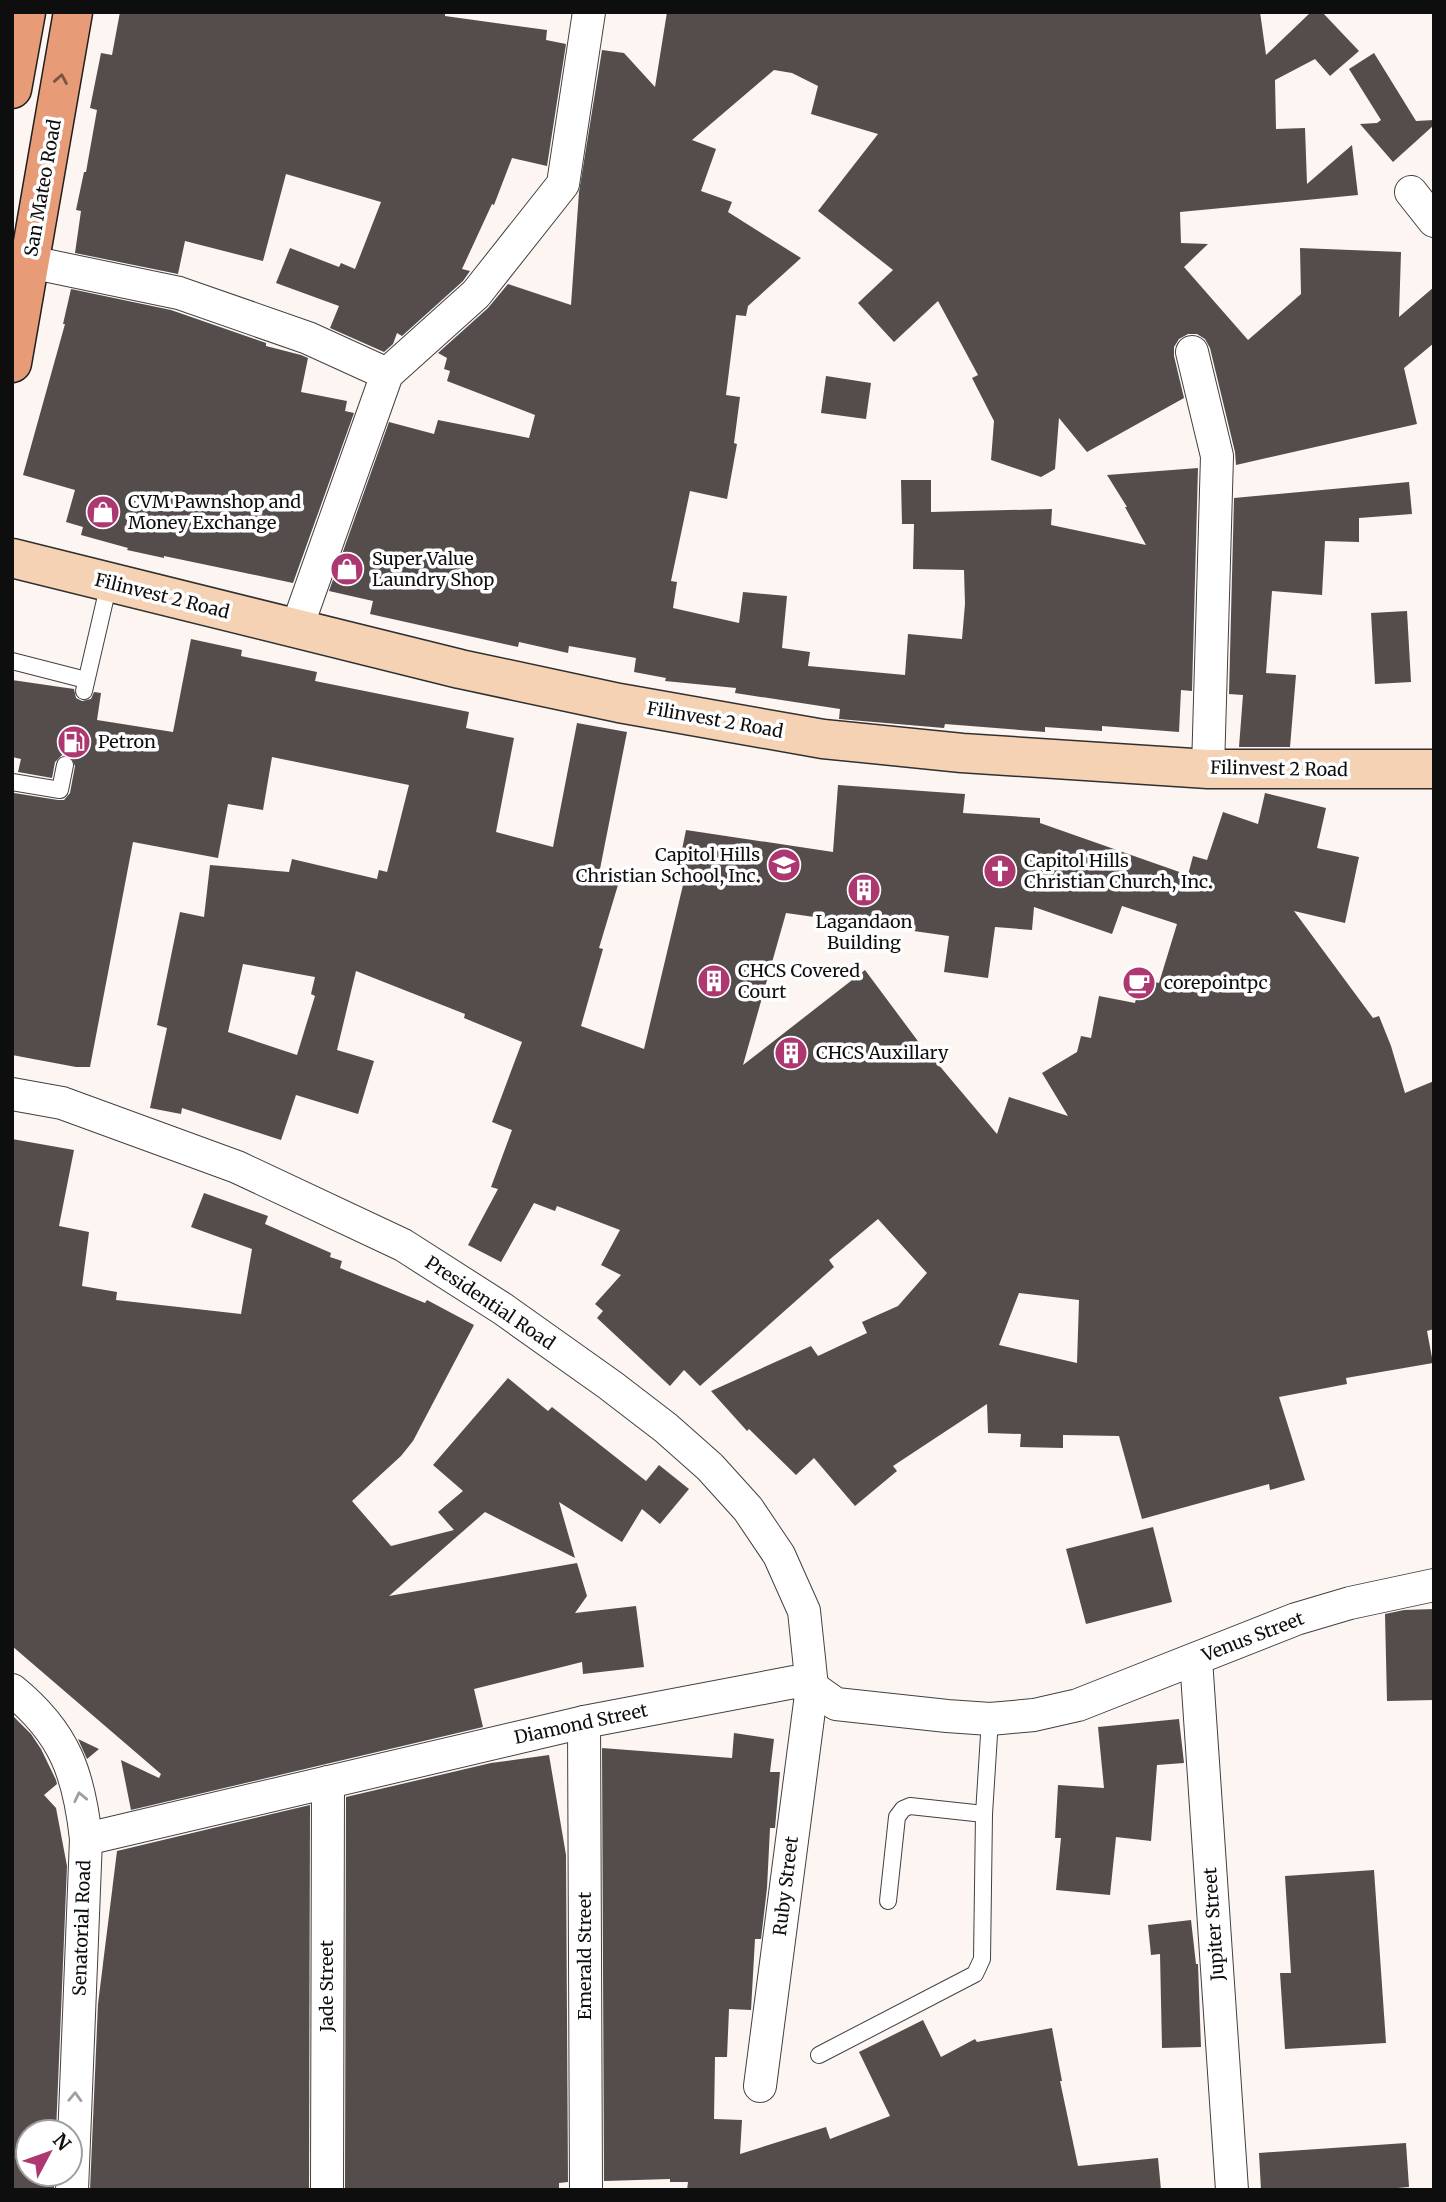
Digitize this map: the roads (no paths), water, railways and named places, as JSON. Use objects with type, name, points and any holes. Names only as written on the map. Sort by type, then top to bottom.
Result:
[{"type":"main road","points":[[12,89],[26,12]]},
{"type":"main road","name":"San Mateo Road","points":[[12,363],[73,12]]},
{"type":"street","points":[[296,630],[387,374],[475,294],[564,184],[589,12]]},
{"type":"street","points":[[1411,192],[1434,221]]},
{"type":"street","points":[[30,262],[180,293],[308,338],[387,374]]},
{"type":"street","points":[[1192,352],[1217,456],[1208,769]]},
{"type":"street","name":"Filinvest 2 Road","points":[[12,558],[460,669],[619,704],[823,739],[962,753],[1208,769],[1434,769]]},
{"type":"street","name":"Presidential Road","points":[[12,1094],[62,1103],[237,1167],[403,1245],[503,1309],[610,1385],[666,1428],[710,1467],[748,1509],[779,1555],[804,1611],[812,1687]]},
{"type":"street","name":"Venus Street","points":[[1078,1705],[1296,1619],[1350,1603],[1434,1585]]},
{"type":"street","name":"Jupiter Street","points":[[1196,1659],[1232,2190]]},
{"type":"street","name":"Diamond Street","points":[[86,1839],[584,1722],[794,1682],[812,1687],[836,1704],[947,1716],[990,1719],[1034,1715],[1078,1705]]},
{"type":"street","name":"Ruby Street","points":[[760,2086],[812,1687]]},
{"type":"street","name":"Senatorial Road","points":[[12,1690],[41,1718],[59,1741],[74,1771],[82,1802],[86,1839],[72,2190]]},
{"type":"street","name":"Emerald Street","points":[[584,1722],[586,2190]]},
{"type":"street","name":"Jade Street","points":[[327,2190],[328,1782]]},
{"type":"lane","points":[[12,661],[85,685],[109,583]]},
{"type":"lane","points":[[12,782],[60,790],[65,765]]},
{"type":"lane","points":[[819,2055],[975,1974],[982,1959],[984,1814],[990,1719]]},
{"type":"lane","points":[[888,1901],[897,1817],[903,1809],[910,1806],[984,1814]]},
{"type":"place","name":"CVM Pawnshop and Money Exchange","points":[[103,512]]},
{"type":"place","name":"Super Value Laundry Shop","points":[[347,569]]},
{"type":"place","name":"Petron","points":[[74,742]]},
{"type":"place","name":"Capitol Hills Christian School, Inc.","points":[[784,865]]},
{"type":"place","name":"Capitol Hills Christian Church, Inc.","points":[[1000,871]]},
{"type":"place","name":"Lagandaon Building","points":[[864,890]]},
{"type":"place","name":"CHCS Covered Court","points":[[714,981]]},
{"type":"place","name":"corepointpc","points":[[1139,983]]},
{"type":"place","name":"CHCS Auxillary","points":[[791,1053]]}]
